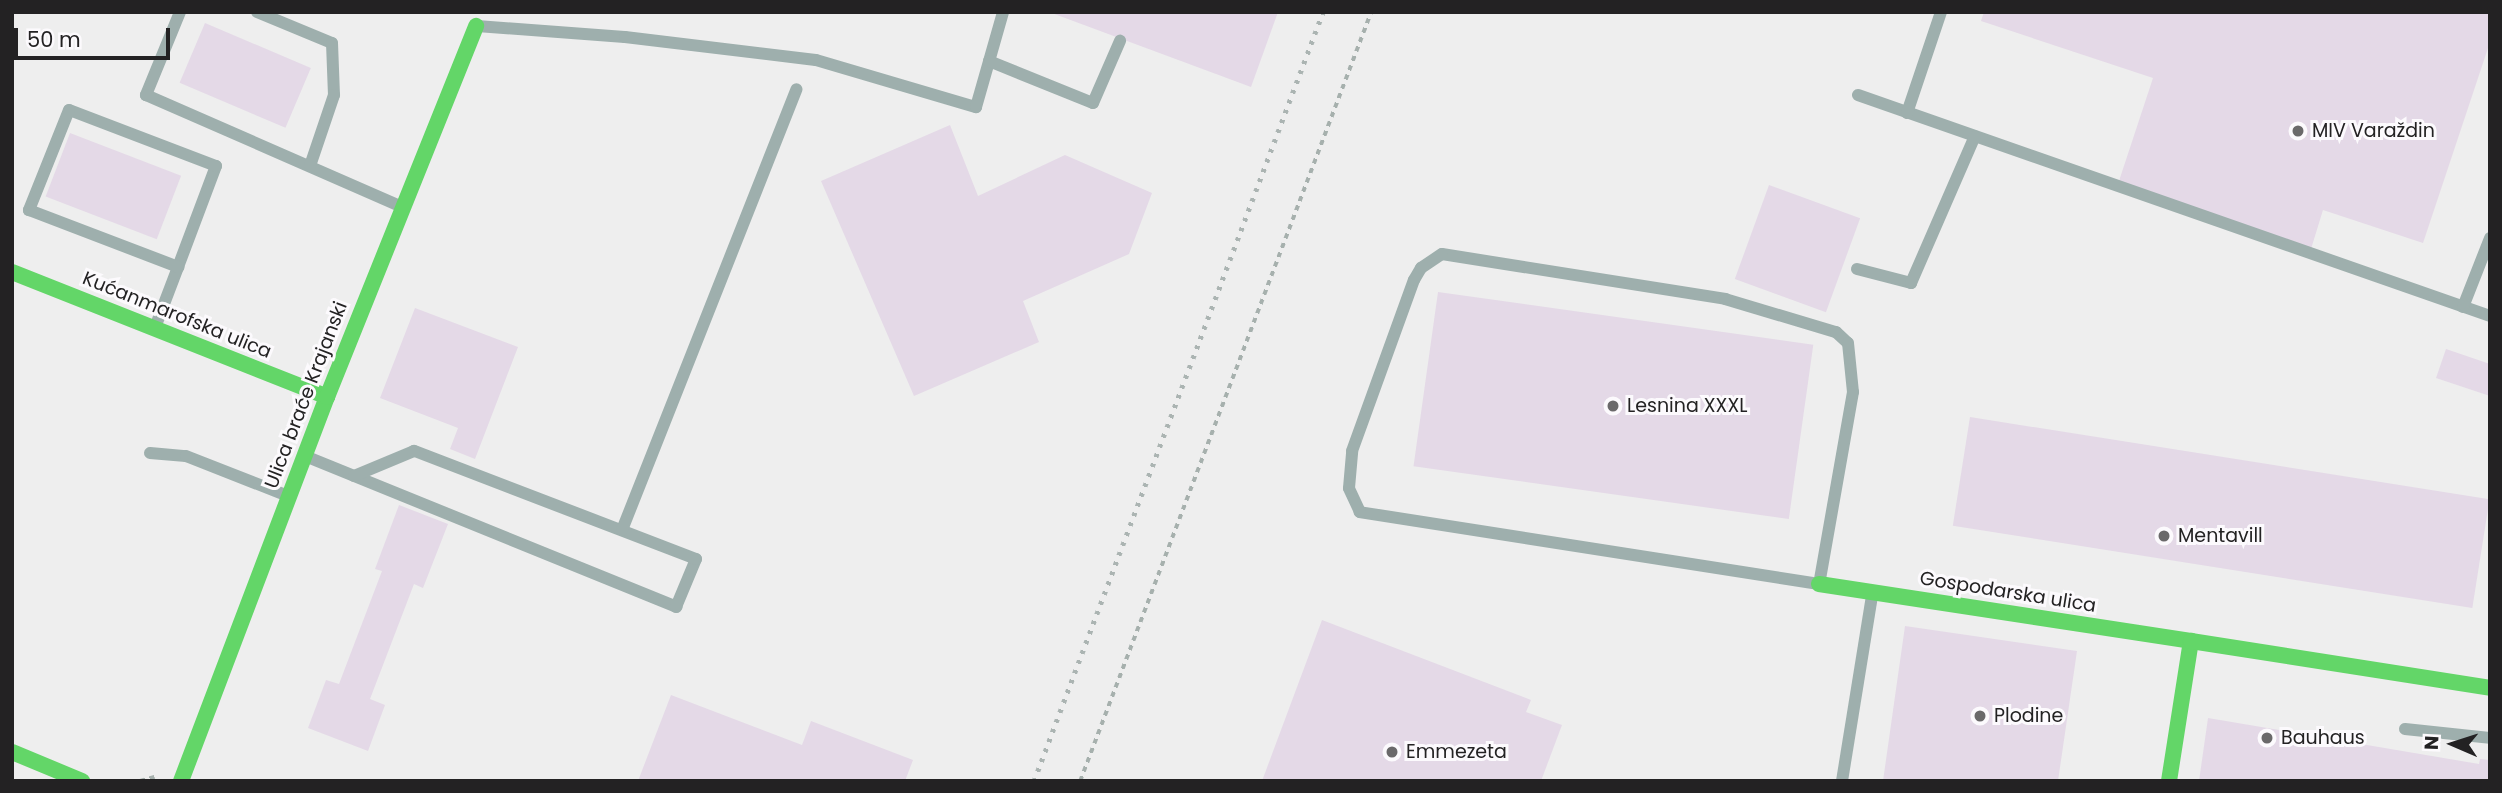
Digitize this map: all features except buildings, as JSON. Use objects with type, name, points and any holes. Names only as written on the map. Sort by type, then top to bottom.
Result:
[{"type":"street","name":"Ulica braće Krajanski","points":[[181,781],[327,397],[476,26]]},
{"type":"street","name":"Kućanmarofska ulica","points":[[12,272],[327,397]]},
{"type":"street","name":"Gospodarska ulica","points":[[1819,584],[2490,688]]},
{"type":"street","points":[[2169,781],[2191,641]]},
{"type":"street","points":[[12,751],[82,781]]},
{"type":"lane","points":[[180,12],[146,95],[403,207]]},
{"type":"lane","points":[[257,12],[332,43],[334,95],[310,166]]},
{"type":"lane","points":[[476,26],[625,37],[816,60],[975,107],[1003,12]]},
{"type":"lane","points":[[1907,113],[1941,12]]},
{"type":"lane","points":[[989,61],[1093,103],[1120,41]]},
{"type":"lane","points":[[622,530],[797,89]]},
{"type":"lane","points":[[1858,95],[2490,316]]},
{"type":"lane","points":[[155,329],[216,166],[69,110],[29,210],[178,267]]},
{"type":"lane","points":[[1857,269],[1911,283],[1975,136]]},
{"type":"lane","points":[[2463,307],[2490,237]]},
{"type":"lane","points":[[1442,254],[1459,254],[1724,299],[1836,332],[1848,343],[1853,392],[1819,584],[1360,512],[1349,488],[1352,451],[1421,268],[1442,254]]},
{"type":"lane","points":[[305,456],[676,607],[696,559],[414,451],[354,475]]},
{"type":"lane","points":[[150,453],[186,456],[289,497]]},
{"type":"lane","points":[[1842,781],[1872,593]]},
{"type":"lane","points":[[2405,729],[2490,738]]},
{"type":"path","points":[[1080,781],[1371,12]]},
{"type":"railway","points":[[1034,781],[1323,12]]},
{"type":"traffic: fast","points":[[181,781],[327,397],[476,26]]},
{"type":"traffic: fast","points":[[12,272],[327,397]]},
{"type":"traffic: fast","points":[[1819,584],[2191,641]]},
{"type":"traffic: fast","points":[[2169,781],[2191,641],[2490,688]]},
{"type":"traffic: fast","points":[[12,752],[82,781]]},
{"type":"place","name":"MIV Varaždin","points":[[2298,131]]},
{"type":"place","name":"Lesnina XXXL","points":[[1613,406]]},
{"type":"place","name":"Mentavill","points":[[2164,536]]},
{"type":"place","name":"Plodine","points":[[1980,716]]},
{"type":"place","name":"Bauhaus","points":[[2267,738]]},
{"type":"place","name":"Emmezeta","points":[[1392,752]]}]
